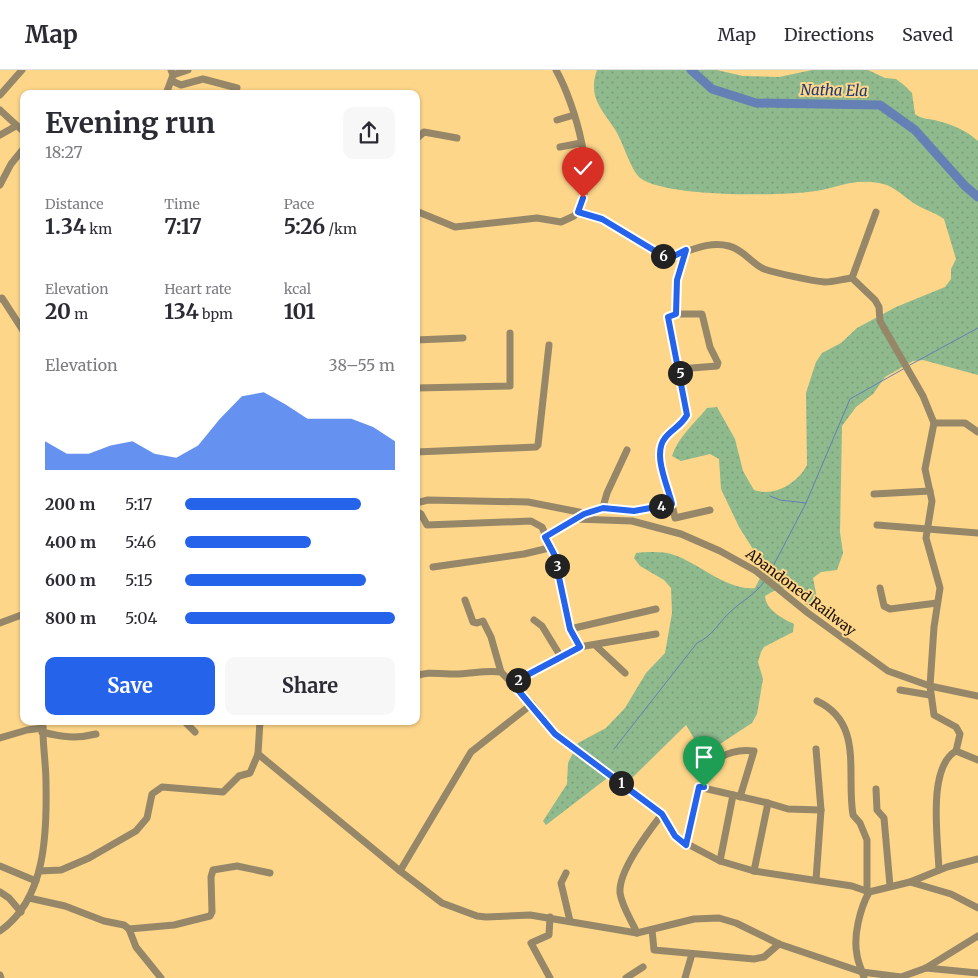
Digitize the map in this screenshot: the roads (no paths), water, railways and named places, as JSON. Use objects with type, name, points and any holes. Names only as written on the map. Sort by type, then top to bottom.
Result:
[{"type":"street","points":[[0,95],[22,70]]},
{"type":"street","points":[[172,76],[188,70]]},
{"type":"street","points":[[420,213],[455,227],[536,218],[561,222],[578,212],[587,176],[581,143],[567,89],[556,70]]},
{"type":"street","points":[[172,76],[181,84],[203,79],[237,88]]},
{"type":"street","points":[[167,90],[172,76]]},
{"type":"street","points":[[0,110],[4,119],[20,129]]},
{"type":"street","points":[[557,120],[574,115]]},
{"type":"street","points":[[0,135],[16,126]]},
{"type":"street","points":[[420,136],[424,132],[457,138]]},
{"type":"street","points":[[560,147],[581,143]]},
{"type":"street","points":[[0,185],[11,164],[20,153]]},
{"type":"street","points":[[578,212],[602,219],[665,257],[710,245],[729,246],[747,254],[756,264],[765,269],[825,282],[852,278]]},
{"type":"street","points":[[852,278],[876,212]]},
{"type":"street","points":[[676,314],[677,280],[686,250]]},
{"type":"street","points":[[852,278],[875,300],[879,307],[880,321],[923,396],[934,423],[925,468],[932,501],[926,528],[930,559],[938,576],[940,588],[937,603],[930,695],[934,715],[956,728],[960,734],[956,751]]},
{"type":"street","points":[[0,300],[2,298],[20,326]]},
{"type":"street","points":[[679,369],[717,366],[718,363],[710,347],[702,314],[676,314],[668,317],[687,415],[683,423],[664,438],[660,447],[662,467],[675,518],[710,510]]},
{"type":"street","points":[[420,388],[510,386],[510,333]]},
{"type":"street","points":[[420,340],[463,338]]},
{"type":"street","points":[[420,452],[536,447],[538,445],[548,345]]},
{"type":"street","points":[[934,423],[965,423],[978,432]]},
{"type":"street","points":[[603,508],[607,493],[627,450]]},
{"type":"street","points":[[874,494],[930,491]]},
{"type":"street","points":[[420,502],[428,500],[528,502],[584,514]]},
{"type":"street","points":[[545,537],[584,514],[603,508],[634,511],[672,504]]},
{"type":"street","points":[[420,513],[425,524],[431,526],[531,521],[542,527],[549,548],[554,554],[570,629],[580,647]]},
{"type":"street","name":"Abandoned Railway","points":[[575,519],[632,520],[665,530],[720,551],[756,570],[873,662],[906,679],[978,696]]},
{"type":"street","points":[[877,525],[978,534]]},
{"type":"street","points":[[433,567],[524,554],[549,548]]},
{"type":"street","points":[[880,588],[881,600],[884,606],[890,609],[937,603]]},
{"type":"street","points":[[465,600],[472,622],[483,621],[501,672],[532,704],[555,734],[662,814],[675,836],[686,845],[720,861],[754,871],[816,880],[868,892],[910,882],[940,870],[978,859]]},
{"type":"street","points":[[570,629],[656,609]]},
{"type":"street","points":[[0,623],[20,616]]},
{"type":"street","points":[[534,620],[542,626],[561,657]]},
{"type":"street","points":[[512,683],[580,647],[656,634]]},
{"type":"street","points":[[595,645],[625,673]]},
{"type":"street","points":[[420,674],[428,671],[452,674],[478,670],[501,672]]},
{"type":"street","points":[[900,690],[930,695]]},
{"type":"street","points":[[817,701],[837,714],[848,735],[853,815],[860,823],[867,840],[868,892],[862,910],[856,952],[863,975]]},
{"type":"street","points":[[400,871],[471,752],[532,704]]},
{"type":"street","points":[[188,725],[195,732]]},
{"type":"street","points":[[40,872],[61,870],[89,858],[136,831],[147,818],[152,794],[162,787],[223,792],[239,776],[250,773],[258,754],[260,725]]},
{"type":"street","points":[[0,931],[21,912],[40,872],[46,808],[43,727]]},
{"type":"street","points":[[0,738],[43,727],[69,738],[96,734]]},
{"type":"street","points":[[816,749],[821,810],[816,880]]},
{"type":"street","points":[[704,787],[705,778],[713,763],[722,756],[736,750],[754,751],[737,796],[720,861]]},
{"type":"street","points":[[940,870],[936,802],[942,764],[948,755],[956,751],[978,760]]},
{"type":"street","points":[[258,754],[400,871],[442,903],[477,916],[530,915],[550,917],[637,933],[694,919],[719,918],[736,923],[779,944],[863,975],[900,977],[926,968],[978,936]]},
{"type":"street","points":[[686,845],[699,787],[788,808],[821,810]]},
{"type":"street","points":[[876,789],[877,810],[884,818],[890,886]]},
{"type":"street","points":[[754,871],[768,803]]},
{"type":"street","points":[[637,933],[621,898],[620,892],[623,877],[648,833],[662,814]]},
{"type":"street","points":[[0,866],[36,882]]},
{"type":"street","points":[[29,898],[65,906],[104,921],[118,923],[129,929],[174,924],[210,916],[212,912],[211,877],[213,870],[237,866],[270,873]]},
{"type":"street","points":[[566,873],[561,884],[570,921]]},
{"type":"street","points":[[910,882],[951,894],[978,908]]},
{"type":"street","points":[[0,892],[21,912]]},
{"type":"street","points":[[550,917],[549,935],[530,943],[550,978]]},
{"type":"street","points":[[129,929],[136,947],[160,978]]},
{"type":"street","points":[[652,930],[654,950],[754,959],[764,957],[779,944]]},
{"type":"street","points":[[684,978],[692,954]]},
{"type":"street","points":[[626,978],[643,967]]},
{"type":"street","points":[[926,968],[978,973]]},
{"type":"waterway","name":"Natha Ela","points":[[691,70],[712,89],[756,103],[880,105],[915,130],[965,186],[978,197]]},
{"type":"waterway","points":[[908,366],[978,328]]},
{"type":"waterway","points":[[768,576],[806,503],[850,399],[905,368]]},
{"type":"waterway","points":[[770,496],[780,500],[806,503]]},
{"type":"waterway","points":[[614,749],[697,643],[711,634],[729,613],[764,582]]}]
